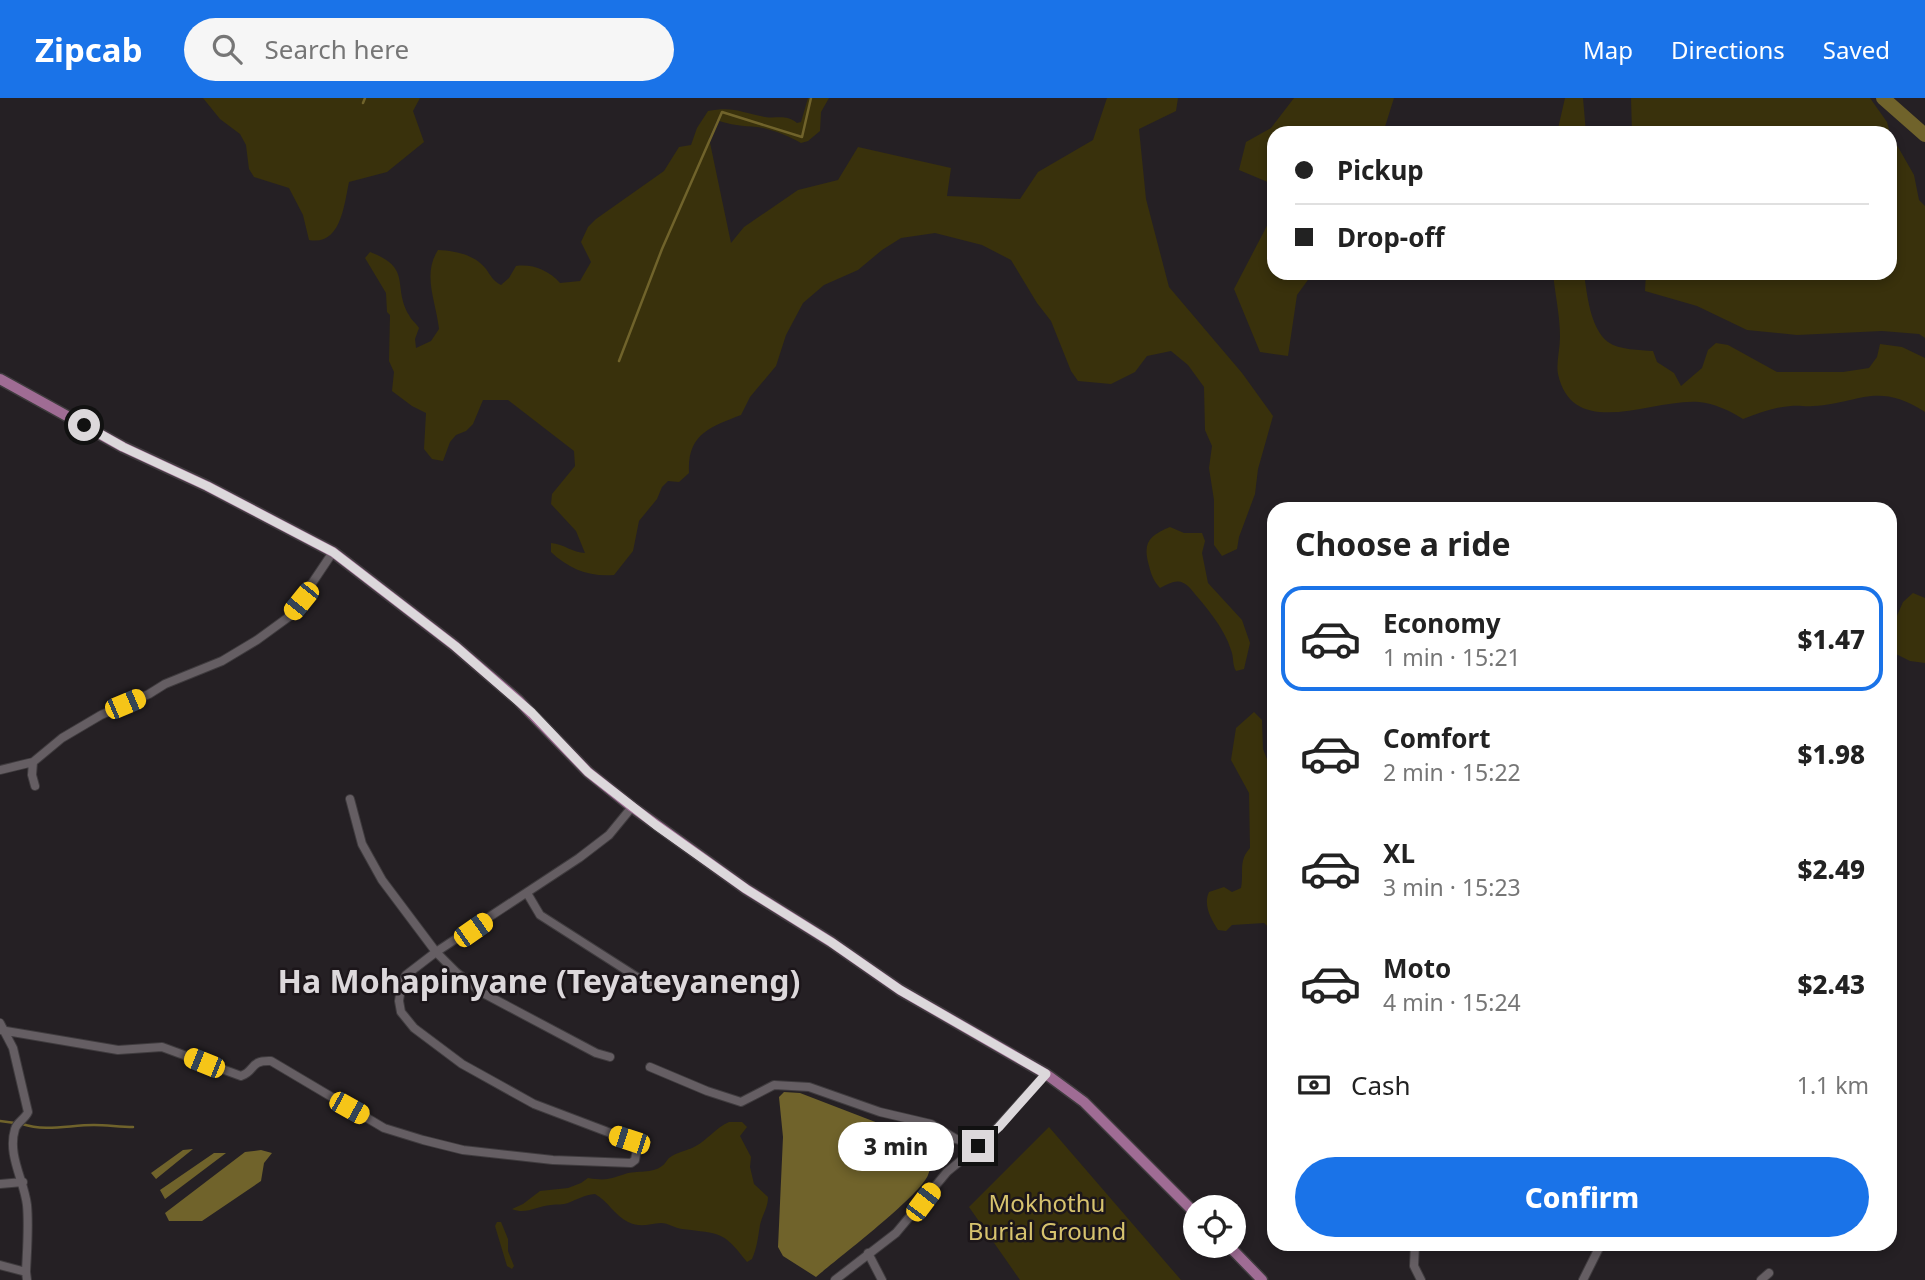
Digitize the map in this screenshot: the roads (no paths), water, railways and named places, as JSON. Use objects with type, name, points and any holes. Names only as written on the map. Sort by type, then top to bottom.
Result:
[{"type":"main road","points":[[0,379],[123,447],[207,486],[333,552],[455,646],[518,700],[588,772],[632,807],[746,889],[831,942],[900,990],[1046,1074],[1084,1102],[1183,1201]]},
{"type":"main road","points":[[1241,1258],[1262,1280]]},
{"type":"street","points":[[0,770],[33,762],[62,738],[101,715],[165,684],[222,661],[257,640],[290,615],[333,552]]},
{"type":"street","points":[[33,762],[35,786]]},
{"type":"street","points":[[349,799],[362,844],[382,880],[436,952],[456,972],[481,992],[596,1053],[610,1057]]},
{"type":"street","points":[[3,1031],[118,1050],[162,1047],[241,1076],[260,1060],[271,1061],[384,1128],[463,1150],[624,1164],[635,1160],[636,1149],[629,1140],[534,1104],[462,1064],[414,1028],[401,1012],[399,1001],[406,975],[609,835],[632,807]]},
{"type":"street","points":[[527,893],[540,915],[651,986]]},
{"type":"street","points":[[0,1023],[13,1048],[28,1112],[15,1127],[13,1145],[23,1182],[29,1232],[26,1276],[0,1265]]},
{"type":"street","points":[[650,1068],[741,1102],[775,1085],[809,1087],[880,1112],[931,1124],[956,1139],[978,1146]]},
{"type":"street","points":[[835,1280],[896,1233],[947,1172],[999,1127],[1046,1074]]},
{"type":"street","points":[[0,1184],[23,1182]]},
{"type":"street","points":[[1415,1251],[1414,1266],[1421,1280]]},
{"type":"street","points":[[1583,1280],[1598,1251]]},
{"type":"street","points":[[868,1253],[882,1280]]},
{"type":"street","points":[[1761,1280],[1769,1273]]},
{"type":"waterway","points":[[363,103],[365,98]]},
{"type":"waterway","points":[[619,361],[662,249],[722,112],[802,137],[811,98]]},
{"type":"waterway","points":[[1883,98],[1925,135]]},
{"type":"waterway","points":[[0,1121],[15,1123]]},
{"type":"waterway","points":[[22,1124],[49,1128],[94,1125],[133,1127]]},
{"type":"district","name":"Ha Mohapinyane (Teyateyaneng)","points":[[539,980]]},
{"type":"park label","name":"Mokhothu Burial Ground","points":[[1047,1216]]}]
